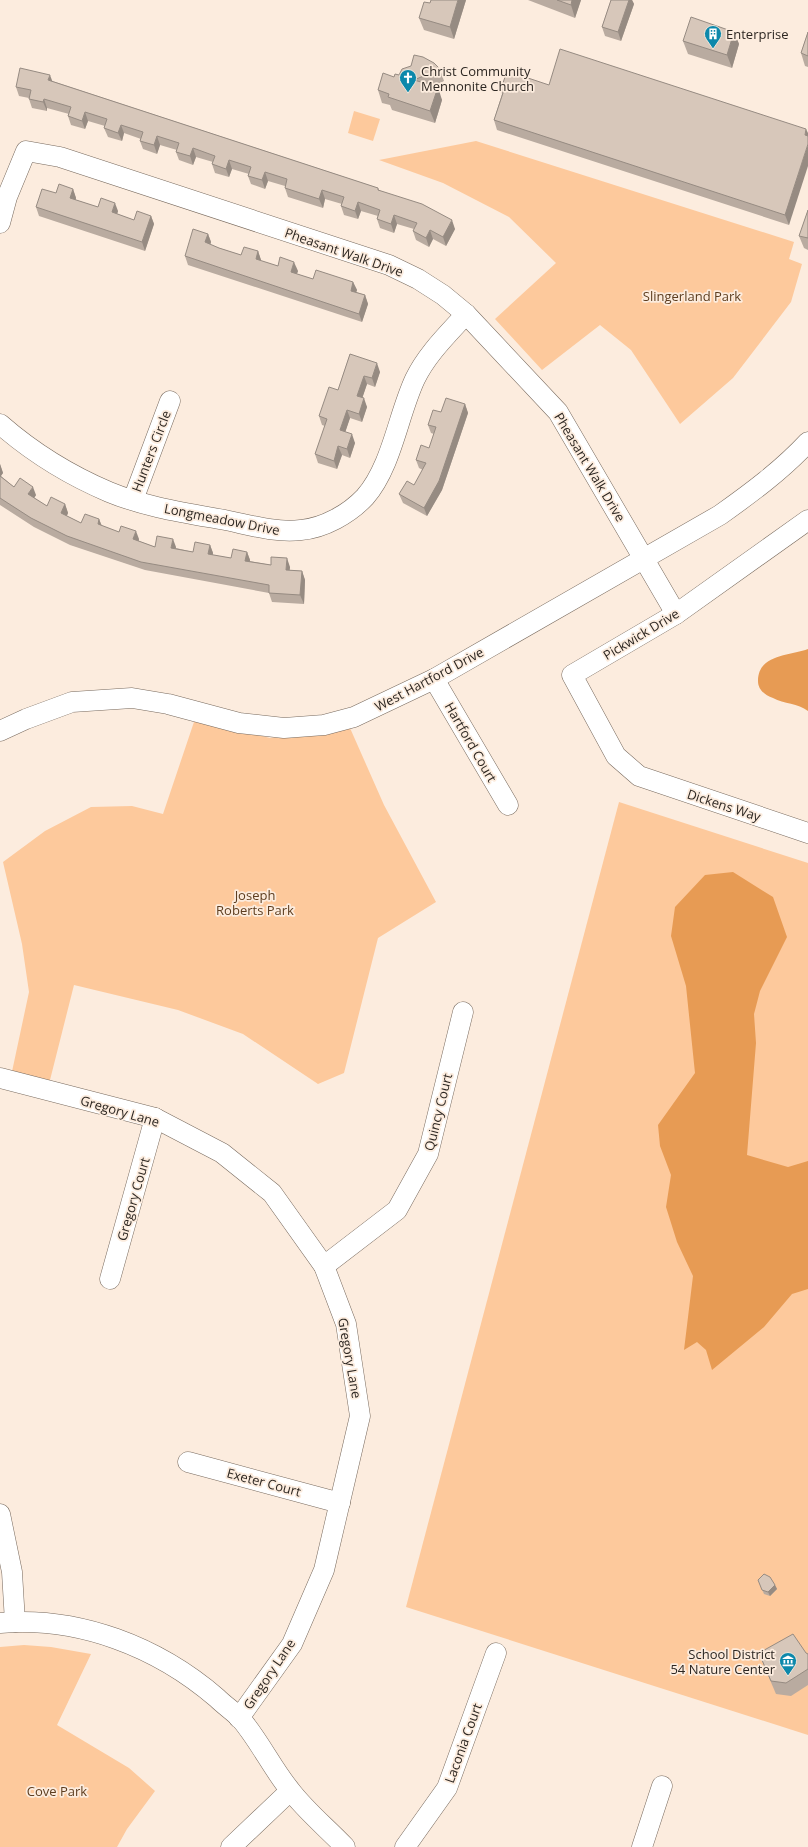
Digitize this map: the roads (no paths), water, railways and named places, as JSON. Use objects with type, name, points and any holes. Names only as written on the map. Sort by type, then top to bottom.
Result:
[{"type":"street","name":"Pheasant Walk Drive","points":[[0,223],[7,197],[26,151],[60,157],[389,265],[418,279],[443,295],[466,314],[558,412],[676,614]]},
{"type":"street","name":"Longmeadow Drive","points":[[0,424],[25,445],[70,473],[109,492],[133,500],[172,510],[284,531],[302,530],[316,527],[333,520],[352,508],[365,497],[378,478],[407,399],[421,367],[430,354],[466,314]]},
{"type":"street","name":"Hunters Circle","points":[[133,500],[170,401]]},
{"type":"street","name":"West Hartford Drive","points":[[0,731],[26,719],[72,702],[132,698],[168,704],[239,723],[284,728],[324,725],[363,714],[434,679],[720,515],[750,494],[795,456],[808,442]]},
{"type":"street","name":"Pickwick Drive","points":[[639,776],[616,756],[572,675],[676,614],[808,520]]},
{"type":"street","name":"Hartford Court","points":[[434,679],[508,805]]},
{"type":"street","name":"Dickens Way","points":[[639,776],[808,833]]},
{"type":"street","name":"Quincy Court","points":[[324,1266],[397,1210],[428,1154],[463,1012]]},
{"type":"street","name":"Gregory Lane","points":[[0,1078],[155,1118],[222,1153],[272,1193],[324,1266],[346,1324],[360,1416],[324,1570],[292,1644],[239,1718]]},
{"type":"street","name":"Gregory Court","points":[[110,1279],[155,1118]]},
{"type":"street","name":"Exeter Court","points":[[188,1462],[340,1503]]},
{"type":"street","points":[[0,1514],[12,1572],[7,1623],[72,1627],[114,1638],[149,1651],[198,1682],[239,1718],[290,1791],[344,1847]]},
{"type":"street","name":"Laconia Court","points":[[405,1847],[447,1788],[496,1653]]},
{"type":"street","points":[[642,1847],[662,1786]]},
{"type":"street","points":[[231,1847],[290,1791]]},
{"type":"place","name":"Enterprise","points":[[713,49]]},
{"type":"place","name":"Christ Community Mennonite Church","points":[[408,93]]},
{"type":"place","name":"School District 54 Nature Center","points":[[788,1676]]},
{"type":"park label","name":"Slingerland Park","points":[[692,296]]},
{"type":"park label","name":"Joseph Roberts Park","points":[[255,902]]},
{"type":"park label","name":"Cove Park","points":[[57,1791]]}]
